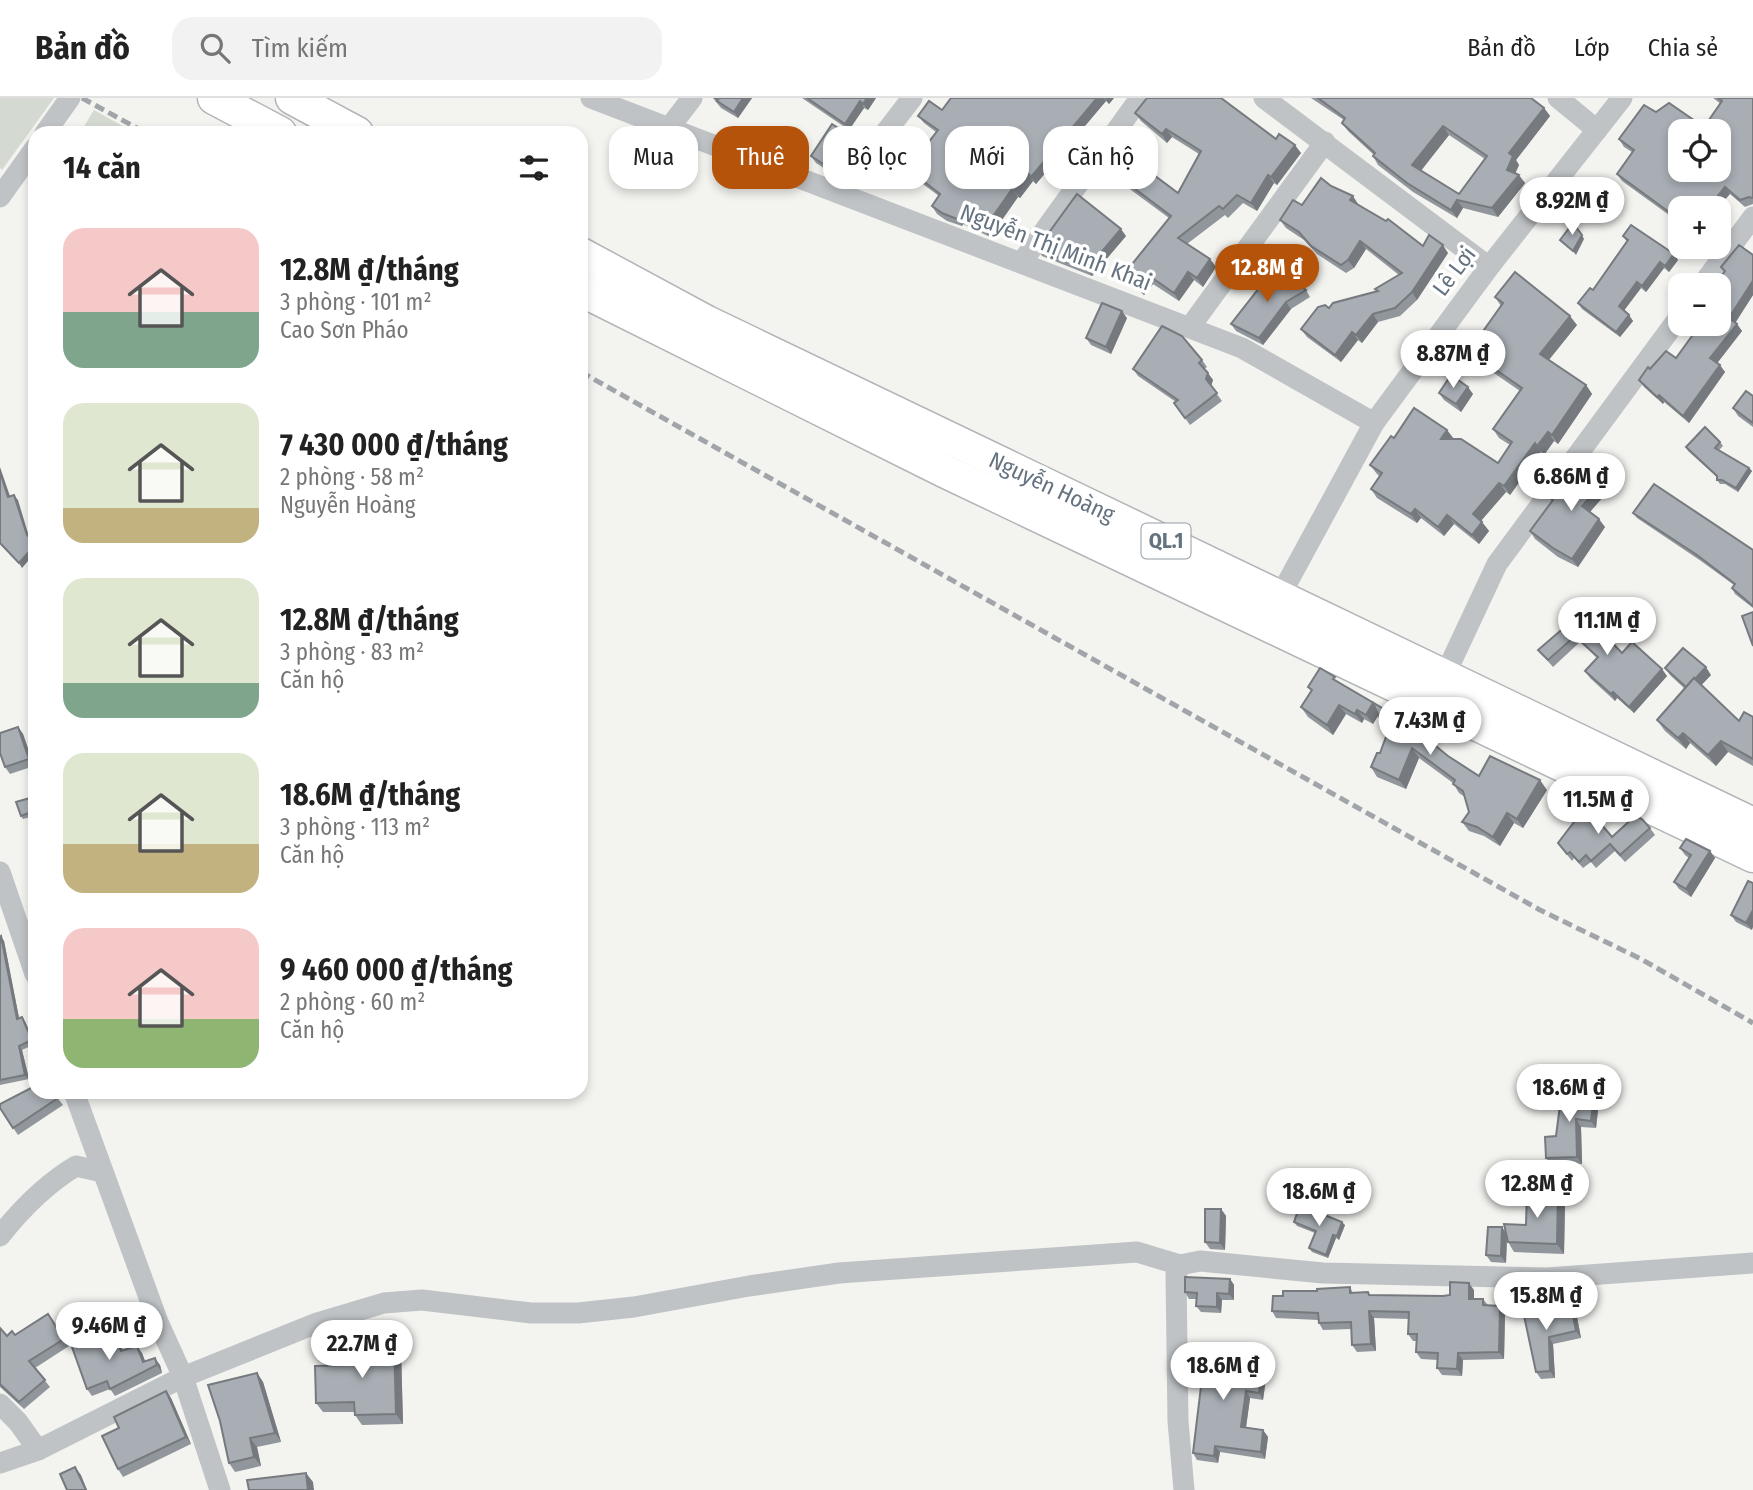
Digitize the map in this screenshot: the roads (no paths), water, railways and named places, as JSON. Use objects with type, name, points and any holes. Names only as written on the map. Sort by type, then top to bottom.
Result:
[{"type":"highway","points":[[214,98],[267,126]]},
{"type":"highway","points":[[292,98],[344,126]]},
{"type":"highway","name":"Nguyễn Hoàng","points":[[588,258],[707,323],[1446,676],[1737,827],[1753,856]]},
{"type":"highway","name":"Nguyễn Hoàng","points":[[588,293],[944,471],[1737,827]]},
{"type":"street","points":[[51,126],[70,98]]},
{"type":"street","name":"Nguyễn Thị Minh Khai","points":[[591,98],[663,126]]},
{"type":"street","points":[[670,126],[692,98]]},
{"type":"street","points":[[839,193],[912,98]]},
{"type":"street","points":[[1022,262],[1140,98]]},
{"type":"street","points":[[1264,98],[1489,267]]},
{"type":"street","points":[[1558,98],[1597,130]]},
{"type":"street","name":"Lê Lợi","points":[[1280,596],[1374,423],[1489,267],[1622,98]]},
{"type":"street","name":"Nguyễn Thị Minh Khai","points":[[698,139],[1242,348],[1374,423]]},
{"type":"street","points":[[1190,327],[1325,142]]},
{"type":"street","points":[[0,197],[28,158]]},
{"type":"street","points":[[1711,273],[1753,216]]},
{"type":"street","points":[[1446,676],[1497,564],[1668,332]]},
{"type":"street","points":[[0,872],[28,954]]},
{"type":"street","points":[[76,1099],[158,1322],[183,1377],[220,1490]]},
{"type":"street","points":[[0,1236],[16,1215],[55,1179],[76,1166],[102,1172]]},
{"type":"street","points":[[0,1463],[38,1450],[183,1377],[317,1323],[408,1299],[531,1313],[578,1313],[634,1307],[750,1286],[850,1272],[1137,1252],[1180,1265],[1200,1261],[1323,1273],[1547,1278],[1753,1263]]},
{"type":"street","points":[[1180,1265],[1176,1275],[1178,1421],[1184,1490]]},
{"type":"street","points":[[0,1404],[18,1422],[38,1450]]},
{"type":"railway","points":[[82,98],[133,126]]},
{"type":"railway","points":[[588,376],[1540,910],[1641,959],[1753,1023]]}]
